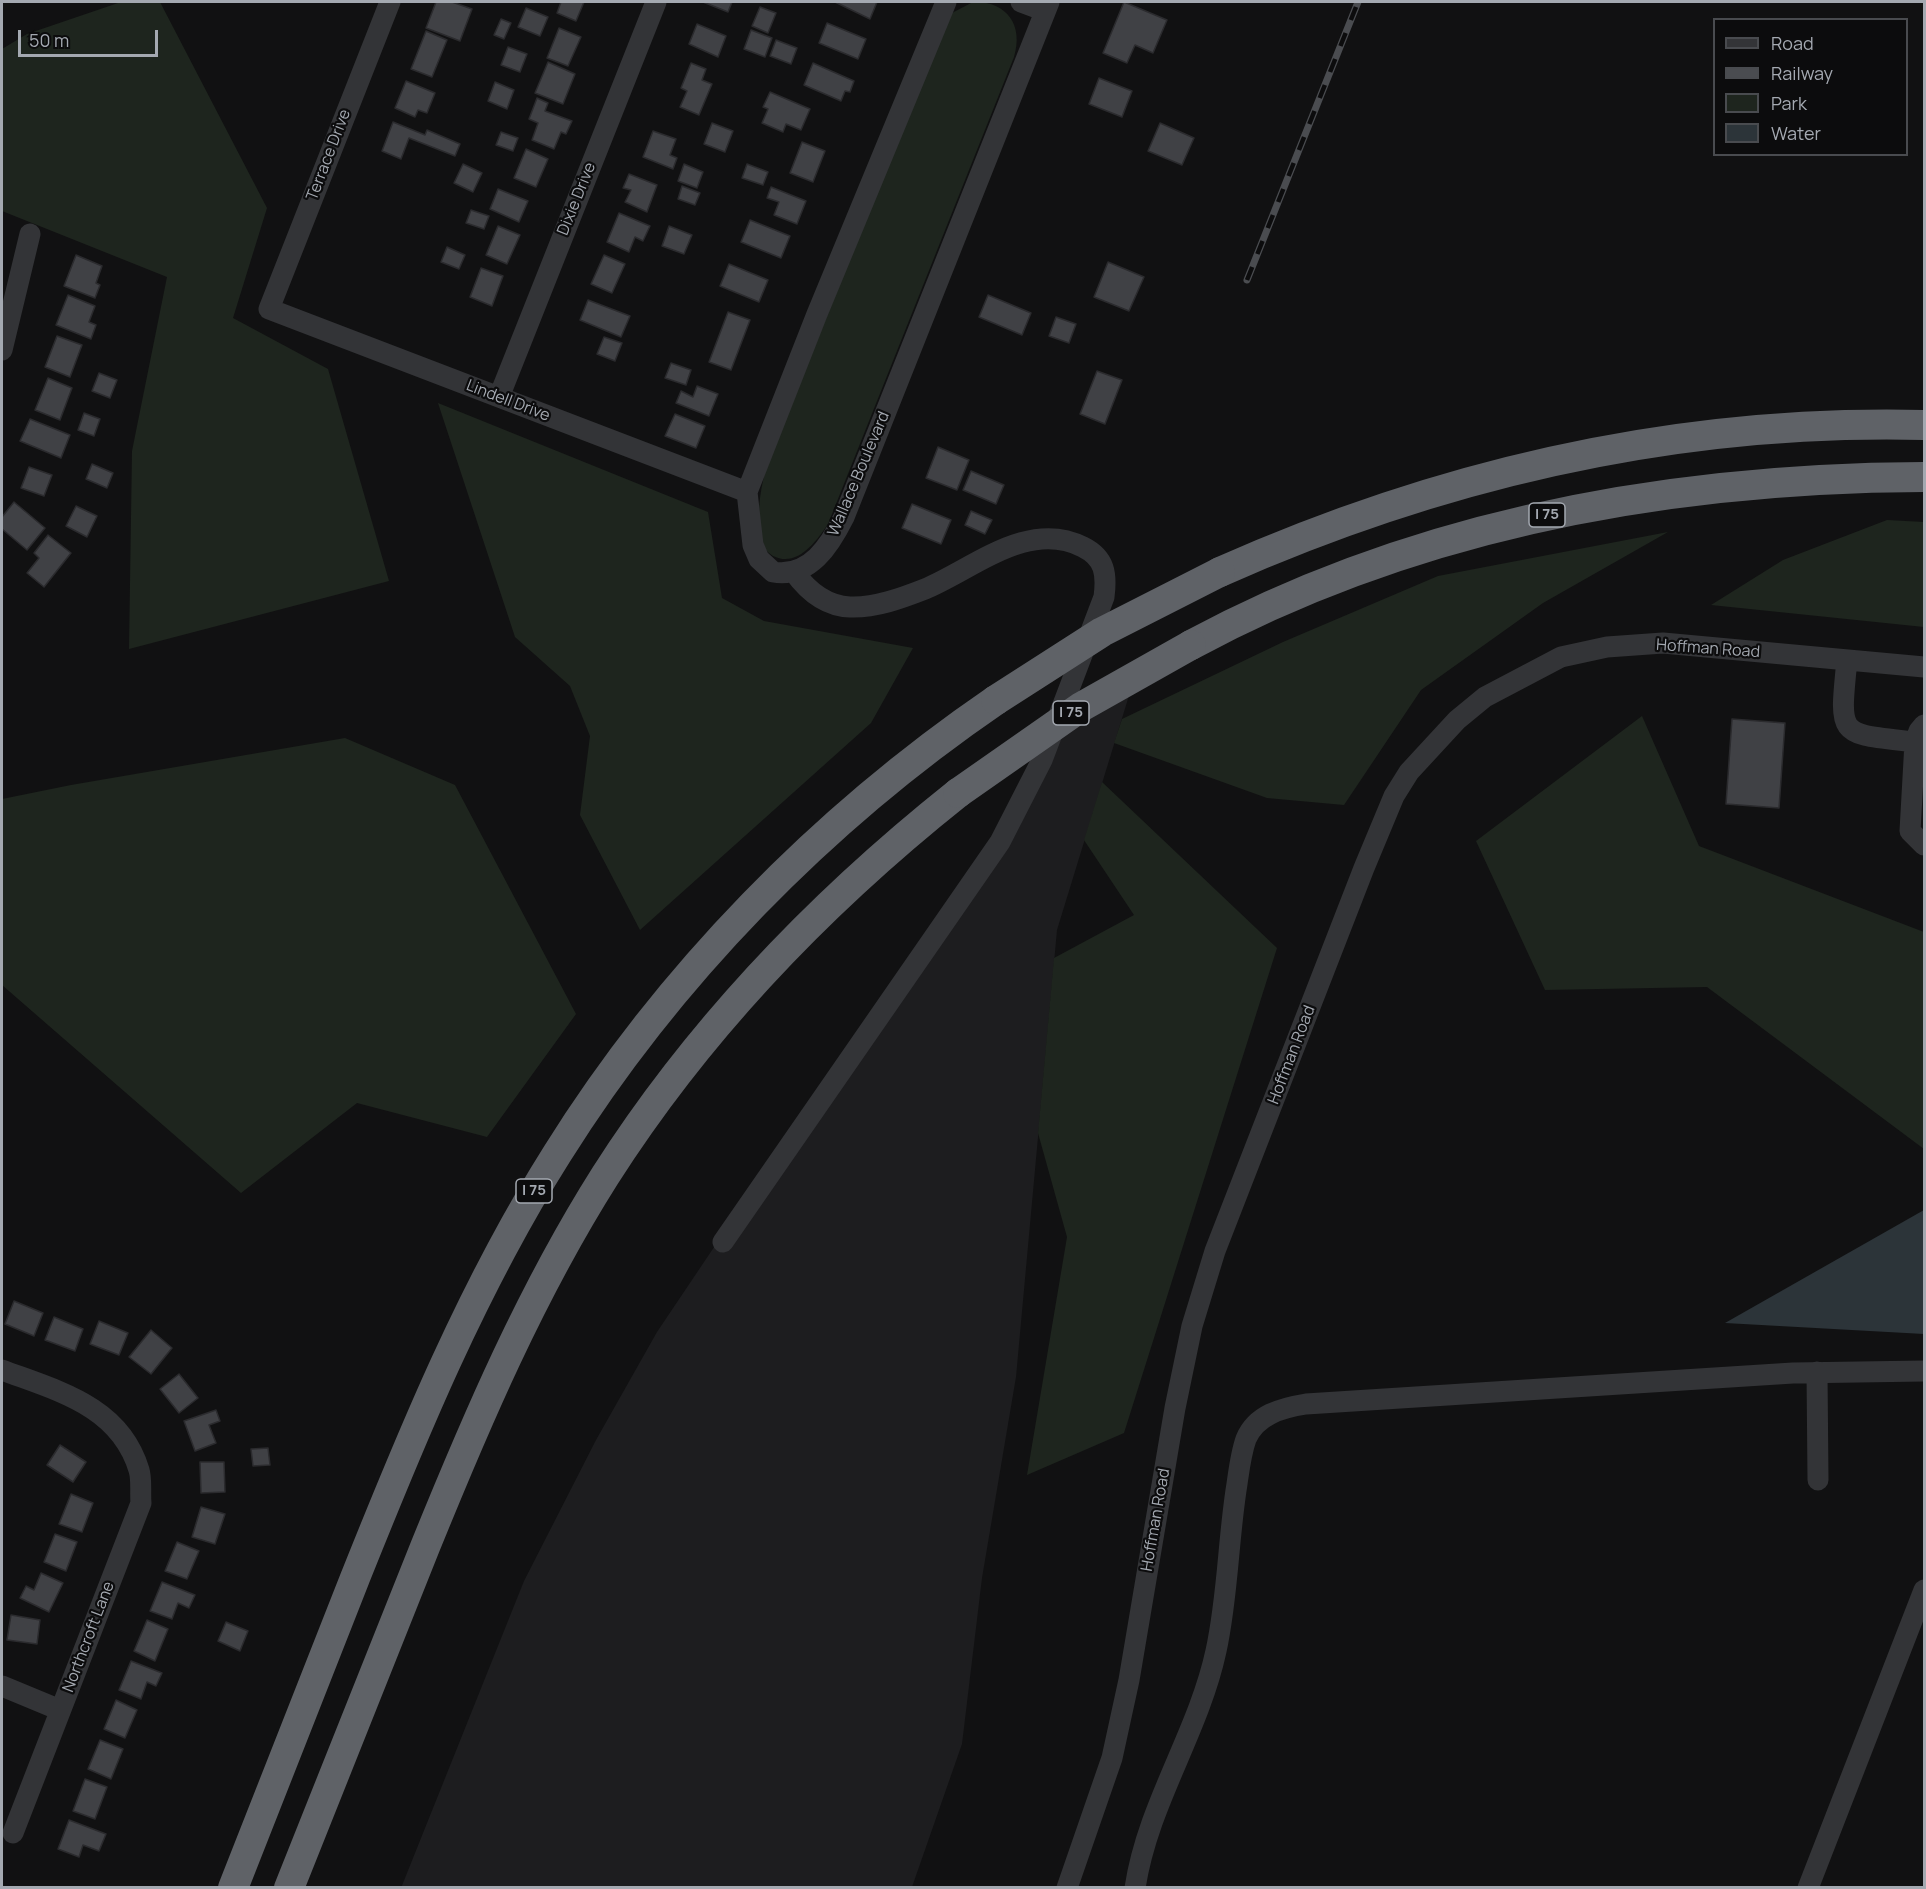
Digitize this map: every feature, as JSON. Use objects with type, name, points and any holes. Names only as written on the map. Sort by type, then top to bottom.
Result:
[{"type":"highway","name":"I 75","points":[[233,1887],[433,1390],[491,1270],[557,1153],[595,1097],[655,1017],[743,915],[791,867],[869,796],[947,734],[1102,632],[1220,572],[1282,544],[1378,508],[1508,471],[1573,456],[1671,439],[1805,426],[1924,425]]},
{"type":"highway","name":"I 75","points":[[289,1887],[488,1397],[537,1295],[599,1187],[667,1088],[759,976],[854,880],[958,793],[1081,707],[1191,645],[1281,602],[1357,571],[1454,539],[1576,509],[1721,486],[1822,478],[1924,477]]},
{"type":"street","name":"Terrace Drive","points":[[269,309],[390,2]]},
{"type":"street","name":"Dixie Drive","points":[[499,397],[656,2]]},
{"type":"street","points":[[723,1242],[1000,842],[1042,760],[1104,597],[1106,578],[1099,558],[1078,544],[1045,539],[1027,541],[1003,549],[927,588],[874,605],[836,605],[817,595],[794,572],[773,572],[759,559],[750,535],[747,492],[817,314],[946,2]]},
{"type":"street","points":[[1021,2],[1047,6]]},
{"type":"street","name":"Wallace Boulevard","points":[[794,572],[809,565],[824,552],[844,517],[1047,6]]},
{"type":"street","points":[[2,350],[30,234]]},
{"type":"street","name":"Lindell Drive","points":[[269,309],[747,492]]},
{"type":"street","name":"Hoffman Road","points":[[1067,1887],[1084,1843],[1117,1736],[1192,1326],[1215,1251],[1364,868],[1394,796],[1409,772],[1457,720],[1485,697],[1561,657],[1607,647],[1663,644],[1924,667]]},
{"type":"street","points":[[1847,660],[1842,715],[1846,726],[1859,736],[1920,733],[1910,831],[1924,845]]},
{"type":"street","name":"Northcroft Lane","points":[[2,1370],[68,1395],[106,1416],[126,1440],[140,1472],[141,1503],[13,1833]]},
{"type":"street","points":[[1135,1887],[1139,1861],[1158,1799],[1202,1702],[1216,1650],[1234,1498],[1245,1441],[1253,1427],[1265,1417],[1281,1408],[1306,1404],[1817,1372],[1924,1371]]},
{"type":"street","points":[[1817,1372],[1818,1480]]},
{"type":"street","points":[[1809,1887],[1924,1590]]},
{"type":"street","points":[[2,1686],[60,1710]]},
{"type":"shaded area","points":[[1135,676],[1057,930],[1016,1377],[982,1578],[962,1744],[912,1887],[401,1888],[524,1581],[596,1440],[657,1332],[921,939],[987,849],[1046,731]]},
{"type":"green space","points":[[121,2],[160,2],[267,208],[233,318],[328,369],[389,581],[129,649],[132,451],[167,277],[2,211],[2,49],[27,34]]},
{"type":"green space","points":[[973,2],[995,6],[1010,17],[1016,34],[1014,57],[828,524],[812,545],[798,556],[782,559],[773,556],[762,543],[759,517],[762,487],[769,458],[950,14]]},
{"type":"green space","points":[[438,403],[708,512],[722,598],[764,621],[913,648],[871,723],[640,930],[580,815],[590,736],[570,686],[515,637]]},
{"type":"green space","points":[[1887,520],[1924,522],[1924,627],[1711,605],[1783,560]]},
{"type":"green space","points":[[1668,532],[1543,603],[1421,690],[1344,805],[1267,798],[1114,743],[1122,719],[1283,642],[1438,576]]},
{"type":"green space","points":[[1642,716],[1699,846],[1924,932],[1924,1149],[1707,987],[1545,990],[1476,841]]},
{"type":"green space","points":[[345,738],[455,785],[576,1014],[487,1137],[357,1103],[241,1193],[2,985],[2,799]]},
{"type":"green space","points":[[1102,782],[1277,948],[1124,1433],[1027,1475],[1067,1237],[1038,1133],[1054,958],[1134,915],[1084,840]]},
{"type":"water","points":[[1924,1210],[1924,1334],[1725,1323]]},
{"type":"building","points":[[436,2],[452,2],[472,9],[460,41],[426,28]]},
{"type":"building","points":[[561,2],[584,2],[576,21],[557,13]]},
{"type":"building","points":[[703,2],[732,2],[728,12]]},
{"type":"building","points":[[835,2],[877,2],[870,19]]},
{"type":"building","points":[[1124,2],[1167,20],[1153,53],[1135,45],[1127,63],[1103,53]]},
{"type":"building","points":[[760,7],[776,13],[768,33],[752,26]]},
{"type":"building","points":[[526,8],[548,17],[540,36],[518,27]]},
{"type":"building","points":[[501,19],[511,23],[504,39],[494,35]]},
{"type":"building","points":[[827,23],[866,39],[858,59],[819,43]]},
{"type":"building","points":[[697,24],[726,36],[718,57],[689,44]]},
{"type":"building","points":[[559,28],[581,37],[568,66],[547,58]]},
{"type":"building","points":[[751,30],[772,38],[765,57],[744,49]]},
{"type":"building","points":[[426,31],[447,40],[432,77],[411,69]]},
{"type":"building","points":[[776,40],[797,48],[791,64],[770,56]]},
{"type":"building","points":[[508,47],[527,54],[520,72],[501,65]]},
{"type":"building","points":[[548,62],[575,74],[563,104],[535,93]]},
{"type":"building","points":[[691,63],[706,69],[702,80],[712,84],[699,115],[680,107],[687,91],[681,88]]},
{"type":"building","points":[[813,63],[854,81],[850,92],[845,91],[841,101],[804,85]]},
{"type":"building","points":[[1099,78],[1132,91],[1122,117],[1089,104]]},
{"type":"building","points":[[406,81],[435,93],[427,113],[418,110],[415,117],[395,108]]},
{"type":"building","points":[[495,82],[514,90],[507,109],[488,101]]},
{"type":"building","points":[[770,92],[810,109],[801,130],[786,124],[783,132],[762,123],[768,109],[763,107]]},
{"type":"building","points":[[537,98],[548,103],[545,111],[572,121],[566,134],[561,132],[554,149],[532,140],[538,123],[529,119]]},
{"type":"building","points":[[393,122],[425,135],[427,130],[460,144],[455,156],[409,138],[401,159],[382,151]]},
{"type":"building","points":[[712,123],[733,131],[725,152],[704,144]]},
{"type":"building","points":[[1160,123],[1194,138],[1182,165],[1148,151]]},
{"type":"building","points":[[653,131],[676,139],[670,155],[677,158],[673,169],[643,157]]},
{"type":"building","points":[[501,132],[518,138],[513,151],[496,145]]},
{"type":"building","points":[[802,142],[825,151],[813,182],[790,173]]},
{"type":"building","points":[[526,149],[548,159],[536,187],[514,178]]},
{"type":"building","points":[[463,164],[482,173],[473,192],[454,183]]},
{"type":"building","points":[[684,164],[703,172],[697,188],[678,181]]},
{"type":"building","points":[[747,164],[768,172],[763,185],[742,178]]},
{"type":"building","points":[[629,174],[657,185],[647,212],[625,202],[631,190],[623,188]]},
{"type":"building","points":[[682,186],[700,193],[695,205],[678,199]]},
{"type":"building","points":[[771,187],[806,201],[797,224],[774,215],[779,202],[767,198]]},
{"type":"building","points":[[498,189],[528,201],[519,222],[490,209]]},
{"type":"building","points":[[471,210],[489,216],[484,229],[466,223]]},
{"type":"building","points":[[619,213],[650,226],[643,241],[635,237],[629,252],[607,242]]},
{"type":"building","points":[[750,220],[790,236],[781,258],[741,242]]},
{"type":"building","points":[[498,226],[520,235],[507,264],[486,255]]},
{"type":"building","points":[[669,226],[692,235],[684,254],[662,246]]},
{"type":"building","points":[[447,247],[465,255],[459,269],[441,262]]},
{"type":"building","points":[[76,255],[102,266],[96,283],[100,285],[95,298],[64,286]]},
{"type":"building","points":[[604,255],[625,264],[612,293],[591,284]]},
{"type":"building","points":[[1108,262],[1144,277],[1129,311],[1094,297]]},
{"type":"building","points":[[729,264],[768,280],[759,302],[720,286]]},
{"type":"building","points":[[481,268],[503,276],[492,306],[470,297]]},
{"type":"building","points":[[68,295],[95,306],[89,322],[96,325],[91,339],[56,325]]},
{"type":"building","points":[[988,295],[1031,313],[1022,335],[979,317]]},
{"type":"building","points":[[588,300],[630,316],[621,337],[580,320]]},
{"type":"building","points":[[728,312],[750,320],[731,370],[709,362]]},
{"type":"building","points":[[1056,317],[1076,324],[1069,343],[1049,336]]},
{"type":"building","points":[[57,336],[82,345],[70,377],[45,367]]},
{"type":"building","points":[[604,337],[622,343],[615,361],[597,354]]},
{"type":"building","points":[[671,363],[691,370],[686,385],[665,378]]},
{"type":"building","points":[[1097,371],[1122,380],[1105,424],[1080,414]]},
{"type":"building","points":[[99,373],[117,380],[110,398],[92,391]]},
{"type":"building","points":[[48,378],[72,388],[60,420],[35,410]]},
{"type":"building","points":[[697,386],[718,394],[709,416],[676,403],[681,391],[693,397]]},
{"type":"building","points":[[84,413],[100,419],[94,436],[78,430]]},
{"type":"building","points":[[675,414],[705,426],[696,448],[665,436]]},
{"type":"building","points":[[30,419],[70,435],[61,458],[20,441]]},
{"type":"building","points":[[938,447],[969,460],[957,490],[926,478]]},
{"type":"building","points":[[92,464],[113,473],[107,488],[86,479]]},
{"type":"building","points":[[29,467],[52,475],[44,496],[21,488]]},
{"type":"building","points":[[971,471],[1004,485],[996,504],[963,490]]},
{"type":"building","points":[[14,502],[45,528],[27,550],[2,529],[2,517]]},
{"type":"building","points":[[912,504],[951,520],[941,544],[902,528]]},
{"type":"building","points":[[76,506],[97,516],[87,537],[66,526]]},
{"type":"building","points":[[971,511],[992,520],[985,534],[965,525]]},
{"type":"building","points":[[48,535],[71,553],[44,587],[27,573],[39,558],[34,553]]},
{"type":"building","points":[[1732,719],[1785,723],[1779,808],[1726,804]]},
{"type":"building","points":[[14,1301],[43,1313],[34,1336],[5,1324]]},
{"type":"building","points":[[54,1317],[83,1329],[75,1351],[45,1340]]},
{"type":"building","points":[[99,1321],[128,1333],[119,1355],[90,1344]]},
{"type":"building","points":[[151,1330],[172,1348],[151,1374],[129,1357]]},
{"type":"building","points":[[179,1374],[198,1398],[179,1413],[160,1389]]},
{"type":"building","points":[[216,1410],[220,1421],[209,1425],[216,1443],[195,1451],[184,1421]]},
{"type":"building","points":[[60,1445],[86,1462],[73,1482],[47,1465]]},
{"type":"building","points":[[268,1448],[270,1465],[253,1466],[251,1449]]},
{"type":"building","points":[[200,1462],[224,1462],[225,1492],[201,1493]]},
{"type":"building","points":[[71,1494],[93,1503],[82,1532],[59,1524]]},
{"type":"building","points":[[201,1507],[225,1514],[215,1544],[192,1537]]},
{"type":"building","points":[[55,1534],[77,1542],[66,1571],[44,1562]]},
{"type":"building","points":[[177,1542],[199,1551],[187,1579],[165,1571]]},
{"type":"building","points":[[41,1573],[63,1583],[49,1612],[20,1598],[26,1586],[34,1590]]},
{"type":"building","points":[[162,1582],[195,1595],[189,1608],[178,1603],[172,1619],[150,1611]]},
{"type":"building","points":[[11,1615],[40,1620],[37,1644],[7,1640]]},
{"type":"building","points":[[147,1620],[168,1629],[155,1661],[134,1651]]},
{"type":"building","points":[[226,1622],[248,1631],[240,1651],[218,1641]]},
{"type":"building","points":[[131,1661],[162,1673],[156,1686],[147,1682],[141,1699],[119,1690]]},
{"type":"building","points":[[116,1700],[137,1710],[125,1738],[104,1729]]},
{"type":"building","points":[[100,1740],[123,1749],[111,1779],[88,1769]]},
{"type":"building","points":[[85,1779],[107,1787],[95,1819],[73,1811]]},
{"type":"building","points":[[69,1820],[106,1834],[99,1851],[83,1845],[79,1857],[58,1849]]},
{"type":"railway","points":[[1247,280],[1358,2]]}]
